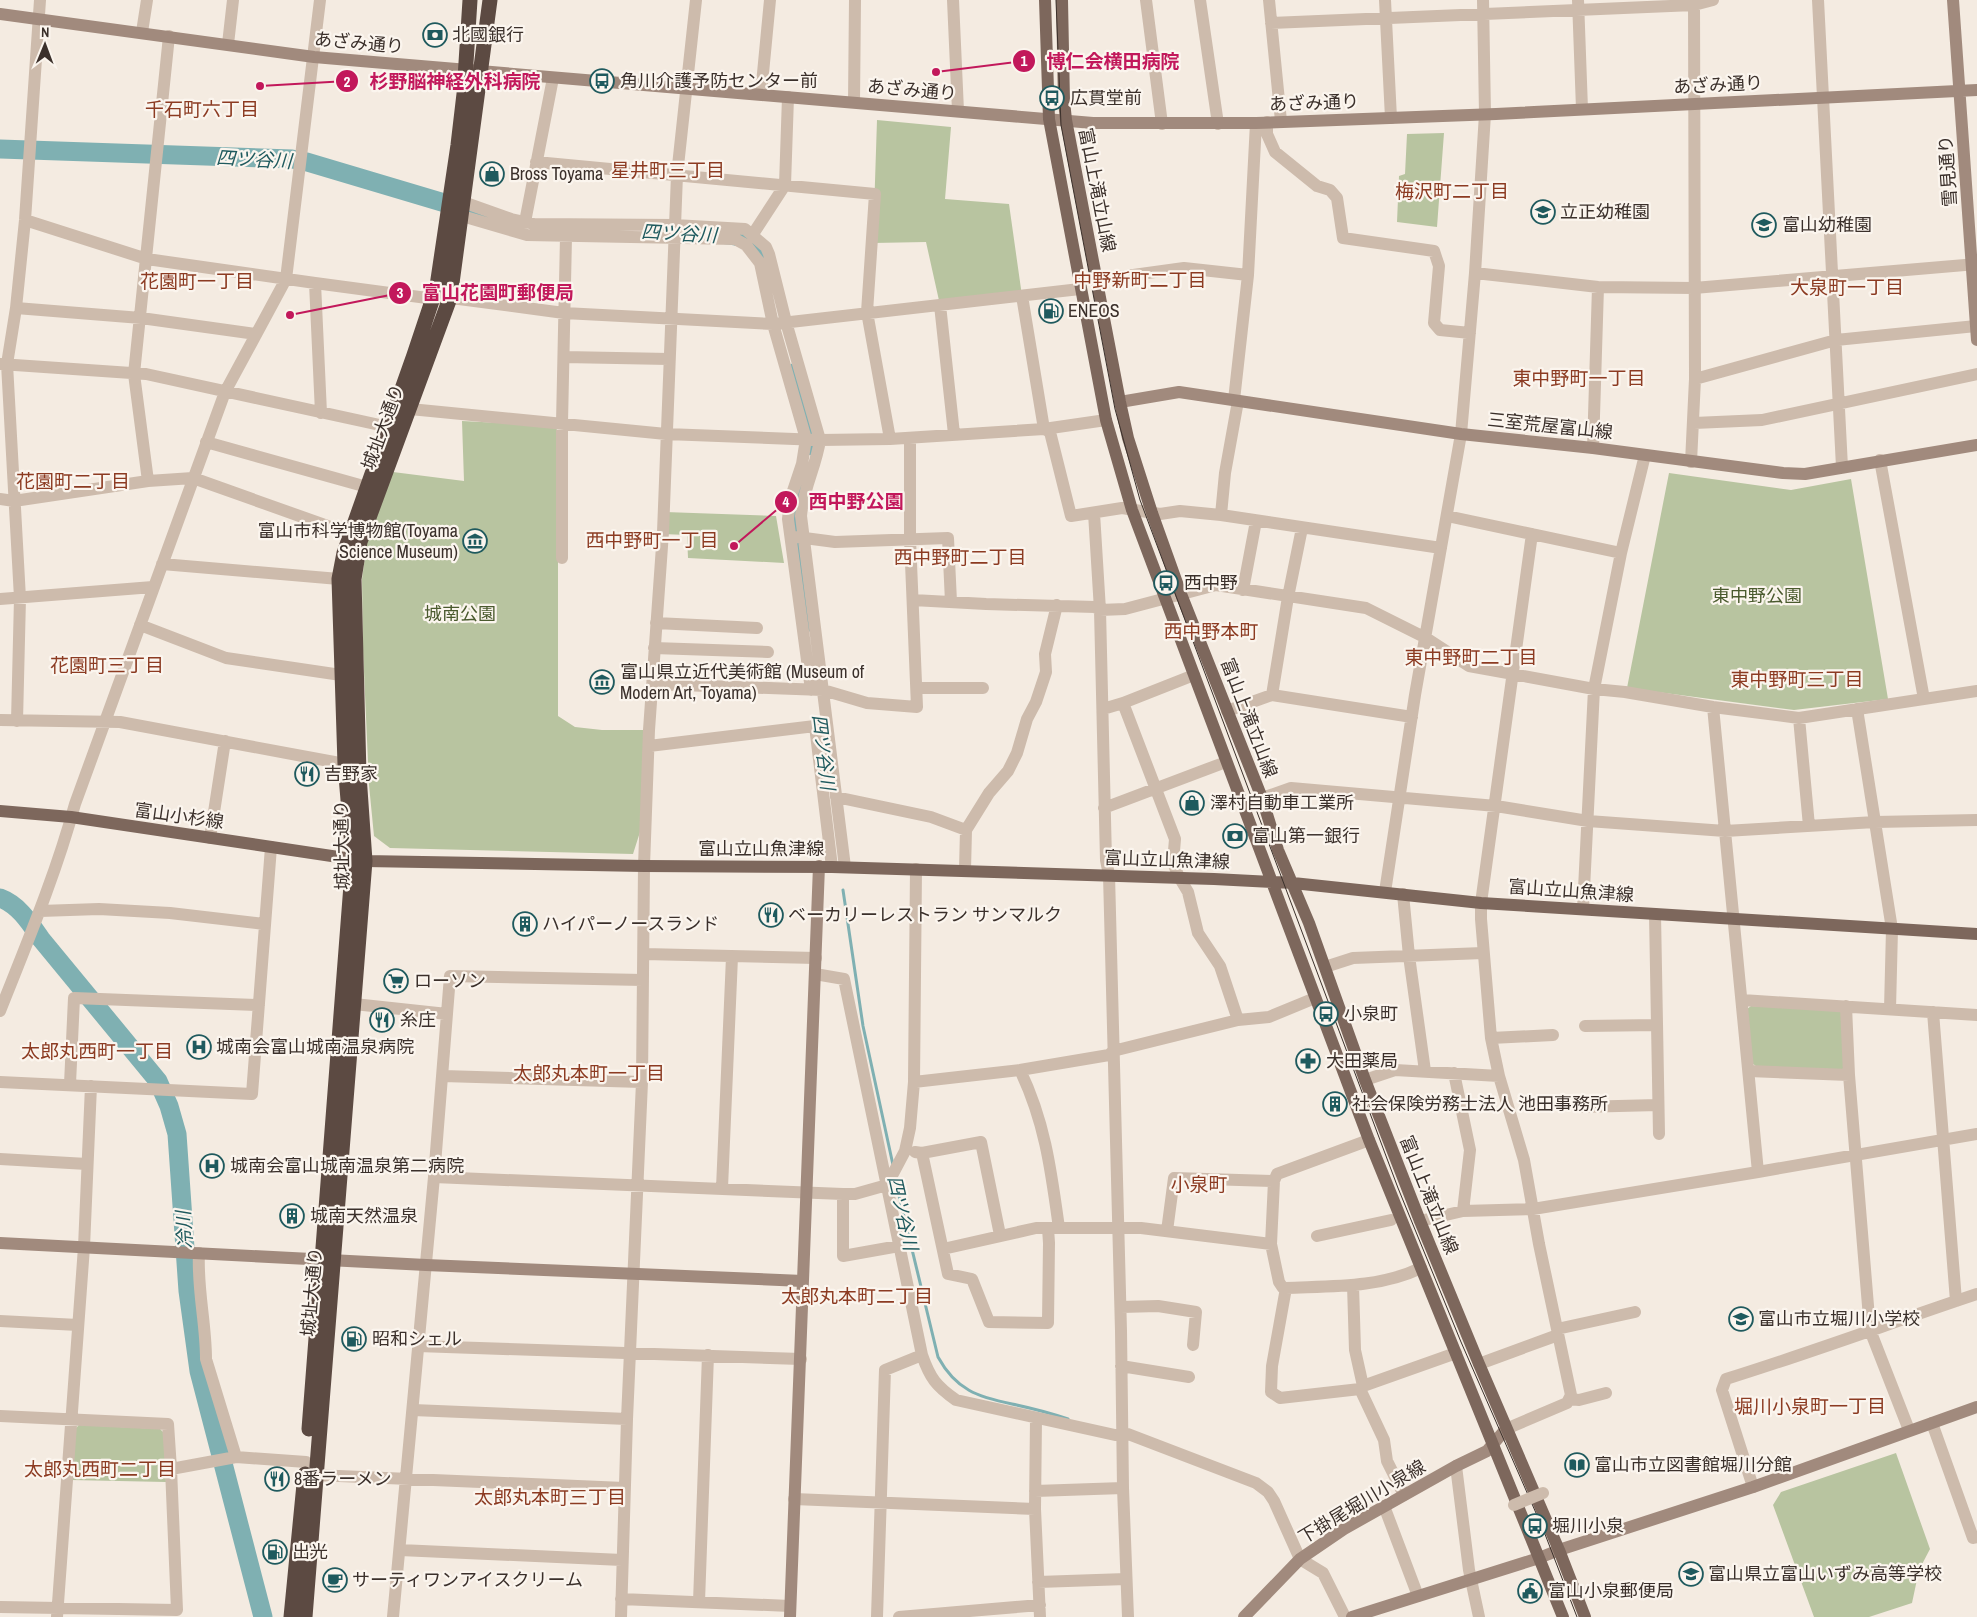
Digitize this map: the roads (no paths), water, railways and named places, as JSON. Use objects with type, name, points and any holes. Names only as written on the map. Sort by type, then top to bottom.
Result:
[{"type":"highway","name":"城址大通り","points":[[291,1617],[354,1004],[359,860],[359,776],[354,579],[360,542],[450,298],[458,208],[459,136],[464,94],[464,69],[470,0]]},
{"type":"highway","name":"城址大通り","points":[[305,1617],[328,1260],[359,860],[345,764],[339,579],[350,534],[434,298],[458,208],[481,71],[490,0]]},
{"type":"main road","name":"富山上滝立山線","points":[[1045,0],[1049,119],[1106,420],[1132,510],[1369,1140],[1563,1617]]},
{"type":"main road","name":"富山上滝立山線","points":[[1062,0],[1066,120],[1120,402],[1128,438],[1152,514],[1181,594],[1262,798],[1278,850],[1293,883],[1365,1080],[1420,1221],[1506,1429],[1559,1550],[1585,1617]]},
{"type":"main road","name":"富山小杉線","points":[[0,811],[72,817],[359,860]]},
{"type":"main road","name":"富山立山魚津線","points":[[359,860],[644,866],[832,867],[1178,877],[1293,883],[1481,903],[1977,934]]},
{"type":"street","points":[[17,721],[20,598],[4,364],[16,308],[25,220],[40,0]]},
{"type":"street","points":[[142,32],[147,0]]},
{"type":"street","points":[[228,44],[233,0]]},
{"type":"street","points":[[0,1010],[40,911],[153,587],[225,392],[286,279],[320,0]]},
{"type":"street","points":[[621,1617],[624,1488],[642,1082],[644,866],[649,746],[667,443],[676,175],[696,0]]},
{"type":"street","points":[[761,94],[770,0]]},
{"type":"street","points":[[854,102],[855,0]]},
{"type":"street","points":[[953,0],[958,111]]},
{"type":"street","points":[[1146,0],[1162,124]]},
{"type":"street","points":[[1200,0],[1218,124]]},
{"type":"street","points":[[1269,0],[1281,121]]},
{"type":"street","points":[[1385,0],[1390,118]]},
{"type":"street","points":[[1385,892],[1412,717],[1461,434],[1475,273],[1485,114],[1483,0]]},
{"type":"street","points":[[1271,23],[1483,14],[1578,5],[1713,0]]},
{"type":"street","points":[[1818,0],[1842,467]]},
{"type":"street","name":"雪見通り","points":[[1953,0],[1975,264],[1977,340]]},
{"type":"street","points":[[1691,462],[1695,379],[1694,2]]},
{"type":"street","points":[[1578,5],[1582,110]]},
{"type":"street","name":"あざみ通り","points":[[0,14],[314,57],[1049,119],[1162,124],[1262,123],[1582,110],[1824,96],[1977,90]]},
{"type":"street","points":[[148,480],[134,374],[169,36]]},
{"type":"street","points":[[524,222],[553,78]]},
{"type":"street","points":[[753,234],[785,185],[788,97]]},
{"type":"street","points":[[1262,123],[1275,152],[1316,186],[1330,190],[1336,198],[1343,238],[1434,251],[1439,266],[1434,323],[1440,330],[1470,333]]},
{"type":"street","points":[[1221,515],[1225,473],[1236,401],[1262,123]]},
{"type":"street","points":[[536,162],[875,194],[867,312],[890,439]]},
{"type":"street","points":[[458,208],[534,224],[674,225],[745,229],[753,234],[766,247],[769,254],[779,323],[806,439],[802,464],[790,500],[788,518],[836,797],[832,867],[816,958],[815,974],[790,1611],[699,1602],[621,1599]]},
{"type":"street","points":[[458,208],[527,235],[735,239],[746,244],[760,263],[820,440],[817,459],[802,503],[817,690]]},
{"type":"street","points":[[25,220],[147,259],[315,283],[564,313],[779,323],[1080,289]]},
{"type":"street","points":[[562,558],[562,423],[566,236]]},
{"type":"street","points":[[1475,273],[1598,287],[1694,288],[1975,264]]},
{"type":"street","points":[[1097,280],[1184,268],[1248,275]]},
{"type":"street","points":[[315,283],[321,413]]},
{"type":"street","points":[[1593,448],[1598,287]]},
{"type":"street","points":[[1022,296],[1044,429]]},
{"type":"street","points":[[940,305],[954,434]]},
{"type":"street","points":[[16,308],[141,318],[256,334]]},
{"type":"street","points":[[1695,379],[1836,340],[1976,326]]},
{"type":"street","points":[[564,357],[669,359]]},
{"type":"street","points":[[4,364],[146,374],[389,427]]},
{"type":"street","points":[[1694,422],[1762,420],[1977,374]]},
{"type":"street","name":"三室荒屋富山線","points":[[1120,402],[1179,392],[1461,434],[1593,448],[1783,473],[1805,474],[1977,445]]},
{"type":"street","points":[[410,409],[666,434],[820,440],[890,439],[1044,429],[1106,420]]},
{"type":"street","points":[[1044,429],[1050,432],[1071,516],[1122,508],[1152,514],[1180,511],[1221,515],[1441,548]]},
{"type":"street","points":[[652,684],[817,690],[867,703],[917,707],[910,539],[910,438]]},
{"type":"street","points":[[206,442],[368,487]]},
{"type":"street","points":[[1583,909],[1594,689],[1621,553],[1645,455]]},
{"type":"street","points":[[1880,460],[1924,698]]},
{"type":"street","points":[[0,499],[14,501],[148,480],[193,478],[350,534]]},
{"type":"street","points":[[1094,513],[1100,610],[1106,860],[1109,875],[1121,1307],[1123,1488],[1128,1617]]},
{"type":"street","points":[[1447,516],[1621,553]]},
{"type":"street","points":[[1243,590],[1256,521]]},
{"type":"street","points":[[1272,695],[1288,597],[1302,528]]},
{"type":"street","points":[[1506,1429],[1567,1403],[1571,1395],[1524,1160],[1499,1076],[1491,1038],[1483,953],[1481,903],[1496,806],[1532,534]]},
{"type":"street","points":[[790,535],[836,542],[948,538],[951,602]]},
{"type":"street","points":[[162,564],[339,579]]},
{"type":"street","points":[[913,600],[1095,607],[1100,610],[1125,608],[1216,585],[1366,608],[1426,638],[1469,666],[1594,689],[1799,718],[1977,691]]},
{"type":"street","points":[[0,599],[153,587]]},
{"type":"street","points":[[965,870],[966,830],[989,793],[1008,771],[1017,753],[1027,719],[1036,702],[1046,672],[1045,654],[1057,605]]},
{"type":"street","points":[[656,624],[757,628]]},
{"type":"street","points":[[140,625],[226,658],[341,676]]},
{"type":"street","points":[[654,648],[768,652]]},
{"type":"street","points":[[1103,709],[1194,676]]},
{"type":"street","points":[[917,688],[983,688]]},
{"type":"street","points":[[1227,710],[1272,695],[1412,717]]},
{"type":"street","points":[[1123,703],[1175,839],[1173,863],[1178,877],[1188,892],[1198,933],[1220,966],[1238,1020]]},
{"type":"street","points":[[1713,707],[1758,1172]]},
{"type":"street","points":[[1857,709],[1892,929],[1890,1009]]},
{"type":"street","points":[[1799,718],[1809,826]]},
{"type":"street","points":[[0,720],[120,722],[345,764]]},
{"type":"street","points":[[649,746],[815,726],[832,867]]},
{"type":"street","points":[[210,838],[225,741]]},
{"type":"street","points":[[1104,808],[1226,762]]},
{"type":"street","points":[[1262,798],[1291,788],[1496,806],[1588,821],[1725,831],[1875,822],[1977,820]]},
{"type":"street","points":[[836,797],[931,817],[966,830]]},
{"type":"street","points":[[0,1082],[252,1094],[270,847]]},
{"type":"street","points":[[434,1177],[843,1194],[855,1194],[887,1186],[905,1151],[910,1128],[914,1082],[916,869]]},
{"type":"street","points":[[1403,894],[1409,956],[1425,1071]]},
{"type":"street","points":[[40,911],[99,909],[170,912],[264,924]]},
{"type":"street","points":[[1655,914],[1658,1134]]},
{"type":"street","points":[[1325,967],[1353,958],[1483,953]]},
{"type":"street","points":[[644,954],[816,958]]},
{"type":"street","points":[[722,1188],[732,957]]},
{"type":"street","points":[[815,974],[844,979],[922,1355],[932,1380],[940,1389],[956,1400],[1115,1435],[1128,1434],[1256,1483],[1268,1492],[1274,1501],[1300,1559],[1323,1573],[1345,1617]]},
{"type":"street","points":[[393,1617],[443,1076],[450,976],[643,980]]},
{"type":"street","points":[[70,1084],[74,998],[259,1005]]},
{"type":"street","points":[[914,1082],[1020,1070],[1109,1055],[1113,1051],[1238,1020],[1269,1017],[1315,998]]},
{"type":"street","points":[[1742,1000],[1977,1015]]},
{"type":"street","points":[[354,1004],[446,1014]]},
{"type":"street","points":[[1846,1006],[1849,1075],[1870,1330],[1909,1430]]},
{"type":"street","points":[[1933,1012],[1956,1301]]},
{"type":"street","points":[[1585,1026],[1657,1025]]},
{"type":"street","points":[[1491,1038],[1553,1035]]},
{"type":"street","points":[[922,1153],[948,1274],[972,1279],[989,1322],[1048,1323],[1049,1243],[1054,1228],[1049,1153],[1032,1095],[1020,1070]]},
{"type":"street","points":[[1365,1080],[1394,1070],[1499,1076]]},
{"type":"street","points":[[1749,1070],[1849,1075]]},
{"type":"street","points":[[1454,1073],[1470,1150],[1463,1211]]},
{"type":"street","points":[[443,1076],[642,1082]]},
{"type":"street","points":[[57,1613],[84,1247],[91,1086]]},
{"type":"street","points":[[1579,1107],[1658,1105]]},
{"type":"street","points":[[1420,1221],[1463,1211],[1533,1209],[1977,1134]]},
{"type":"street","points":[[1369,1140],[1277,1174],[1274,1181],[1270,1244],[1279,1282],[1283,1288],[1352,1285],[1382,1282],[1421,1268]]},
{"type":"street","points":[[905,1151],[922,1153],[981,1142],[1000,1235]]},
{"type":"street","points":[[0,1159],[87,1164]]},
{"type":"street","points":[[1167,1231],[1174,1178],[1274,1181]]},
{"type":"street","points":[[843,1194],[843,1256],[899,1246]]},
{"type":"street","points":[[1317,1236],[1391,1220]]},
{"type":"street","points":[[943,1249],[1036,1228],[1119,1228],[1167,1231],[1270,1244]]},
{"type":"street","points":[[0,1243],[634,1275],[803,1281]]},
{"type":"street","points":[[190,1253],[200,1297],[206,1359],[236,1457]]},
{"type":"street","points":[[1352,1285],[1355,1350],[1362,1387],[1384,1440],[1387,1461],[1404,1495]]},
{"type":"street","points":[[1286,1288],[1272,1366],[1271,1392],[1280,1398],[1362,1387],[1456,1353]]},
{"type":"street","points":[[1753,1487],[1722,1390],[1726,1379],[1792,1359],[1870,1330],[1977,1294]]},
{"type":"street","points":[[1121,1307],[1158,1306],[1196,1312],[1193,1345]]},
{"type":"street","points":[[1479,1364],[1558,1332],[1635,1312]]},
{"type":"street","points":[[0,1321],[78,1325]]},
{"type":"street","points":[[418,1346],[801,1358]]},
{"type":"street","points":[[699,1602],[708,1355]]},
{"type":"street","points":[[877,1617],[882,1503],[884,1370],[922,1355]]},
{"type":"street","points":[[1121,1366],[1189,1377]]},
{"type":"street","points":[[1569,1399],[1579,1400],[1606,1393]]},
{"type":"street","points":[[1352,1617],[1539,1558],[1753,1487],[1977,1407]]},
{"type":"street","points":[[413,1410],[627,1419]]},
{"type":"street","points":[[0,1416],[168,1424],[177,1610],[57,1613],[0,1607]]},
{"type":"street","points":[[899,1617],[1040,1611],[1034,1509],[1036,1419]]},
{"type":"street","points":[[1932,1423],[1973,1538],[1977,1537]]},
{"type":"street","name":"下掛尾堀川小泉線","points":[[1244,1617],[1300,1559],[1344,1529],[1456,1466],[1487,1451],[1506,1429]]},
{"type":"street","points":[[171,1469],[236,1457],[306,1462]]},
{"type":"street","points":[[1456,1466],[1470,1580],[1479,1617]]},
{"type":"street","points":[[315,1475],[624,1488]]},
{"type":"street","points":[[1035,1491],[1123,1488]]},
{"type":"street","points":[[1514,1505],[1543,1493]]},
{"type":"street","points":[[794,1499],[1034,1509]]},
{"type":"street","points":[[1384,1506],[1418,1596]]},
{"type":"street","points":[[400,1550],[622,1560]]},
{"type":"street","points":[[1038,1582],[1126,1579]]},
{"type":"waterway","name":"四ツ谷川","points":[[0,149],[292,159],[495,218]]},
{"type":"waterway","name":"四ツ谷川","points":[[718,234],[741,237],[755,245],[760,252],[769,282]]},
{"type":"waterway","name":"四ツ谷川","points":[[794,373],[812,446]]},
{"type":"waterway","name":"四ツ谷川","points":[[798,490],[794,521],[809,622]]},
{"type":"waterway","name":"四ツ谷川","points":[[843,890],[863,1026],[893,1165]]},
{"type":"waterway","name":"冷川","points":[[0,898],[13,905],[28,921],[158,1081],[169,1106],[177,1134],[188,1291],[199,1371],[263,1617]]},
{"type":"waterway","name":"四ツ谷川","points":[[895,1179],[938,1357],[945,1368],[960,1385],[978,1395],[1068,1419]]},
{"type":"tram line","points":[[1056,0],[1061,125],[1115,409],[1140,500],[1398,1188],[1461,1342],[1543,1529],[1577,1617]]},
{"type":"place","name":"北國銀行","points":[[435,35]]},
{"type":"place","name":"博仁会横田病院","points":[[936,72]]},
{"type":"place","name":"角川介護予防センター前","points":[[602,81]]},
{"type":"place","name":"杉野脳神経外科病院","points":[[260,86]]},
{"type":"place","name":"広貫堂前","points":[[1052,98]]},
{"type":"place","name":"Bross Toyama","points":[[492,174]]},
{"type":"place","name":"立正幼稚園","points":[[1543,212]]},
{"type":"place","name":"富山幼稚園","points":[[1764,225]]},
{"type":"place","name":"ENEOS","points":[[1051,311]]},
{"type":"place","name":"富山花園町郵便局","points":[[290,315]]},
{"type":"place","name":"富山市科学博物館(Toyama Science Museum)","points":[[475,541]]},
{"type":"place","name":"西中野公園","points":[[734,546]]},
{"type":"place","name":"西中野","points":[[1166,583]]},
{"type":"place","name":"富山県立近代美術館 (Museum of Modern Art, Toyama)","points":[[602,682]]},
{"type":"place","name":"吉野家","points":[[307,774]]},
{"type":"place","name":"澤村自動車工業所","points":[[1192,803]]},
{"type":"place","name":"富山第一銀行","points":[[1235,836]]},
{"type":"place","name":"ベーカリーレストラン サンマルク","points":[[771,915]]},
{"type":"place","name":"ハイパーノースランド","points":[[525,924]]},
{"type":"place","name":"ローソン","points":[[396,981]]},
{"type":"place","name":"小泉町","points":[[1326,1014]]},
{"type":"place","name":"糸庄","points":[[382,1020]]},
{"type":"place","name":"城南会富山城南温泉病院","points":[[199,1047]]},
{"type":"place","name":"大田薬局","points":[[1308,1061]]},
{"type":"place","name":"社会保険労務士法人 池田事務所","points":[[1335,1104]]},
{"type":"place","name":"城南会富山城南温泉第二病院","points":[[212,1166]]},
{"type":"place","name":"城南天然温泉","points":[[292,1216]]},
{"type":"place","name":"富山市立堀川小学校","points":[[1741,1319]]},
{"type":"place","name":"昭和シェル","points":[[354,1339]]},
{"type":"place","name":"富山市立図書館堀川分館","points":[[1577,1465]]},
{"type":"place","name":"8番ラーメン","points":[[277,1479]]},
{"type":"place","name":"堀川小泉","points":[[1535,1526]]},
{"type":"place","name":"出光","points":[[275,1552]]},
{"type":"place","name":"富山県立富山いずみ高等学校","points":[[1691,1574]]},
{"type":"place","name":"サーティワンアイスクリーム","points":[[335,1580]]},
{"type":"place","name":"富山小泉郵便局","points":[[1530,1591]]},
{"type":"district","name":"千石町六丁目","points":[[202,109]]},
{"type":"district","name":"星井町三丁目","points":[[668,170]]},
{"type":"district","name":"梅沢町二丁目","points":[[1452,191]]},
{"type":"district","name":"中野新町二丁目","points":[[1140,280]]},
{"type":"district","name":"花園町一丁目","points":[[197,281]]},
{"type":"district","name":"大泉町一丁目","points":[[1847,287]]},
{"type":"district","name":"東中野町一丁目","points":[[1579,378]]},
{"type":"district","name":"花園町二丁目","points":[[73,481]]},
{"type":"district","name":"西中野町一丁目","points":[[652,540]]},
{"type":"district","name":"西中野町二丁目","points":[[960,557]]},
{"type":"district","name":"西中野本町","points":[[1211,631]]},
{"type":"district","name":"東中野町二丁目","points":[[1471,657]]},
{"type":"district","name":"花園町三丁目","points":[[107,665]]},
{"type":"district","name":"東中野町三丁目","points":[[1797,679]]},
{"type":"district","name":"太郎丸西町一丁目","points":[[97,1051]]},
{"type":"district","name":"太郎丸本町一丁目","points":[[589,1073]]},
{"type":"district","name":"小泉町","points":[[1199,1184]]},
{"type":"district","name":"太郎丸本町二丁目","points":[[857,1296]]},
{"type":"district","name":"堀川小泉町一丁目","points":[[1810,1406]]},
{"type":"district","name":"太郎丸西町二丁目","points":[[100,1469]]},
{"type":"district","name":"太郎丸本町三丁目","points":[[550,1497]]},
{"type":"park label","name":"東中野公園","points":[[1757,596]]},
{"type":"park label","name":"城南公園","points":[[460,614]]}]
